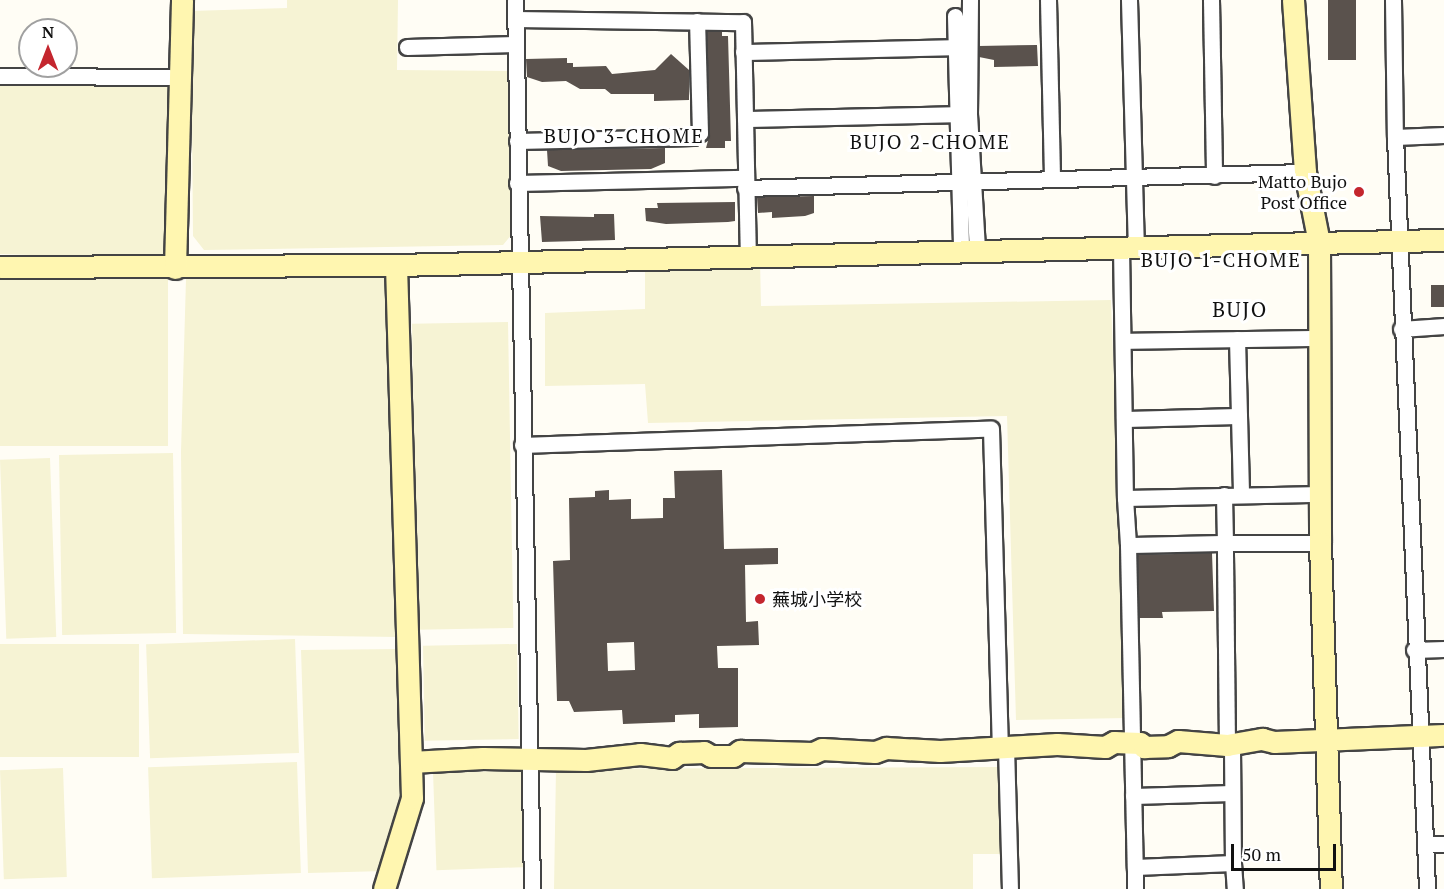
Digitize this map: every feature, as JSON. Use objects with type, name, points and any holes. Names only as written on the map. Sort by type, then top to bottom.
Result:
[{"type":"street","points":[[175,268],[182,0]]},
{"type":"street","points":[[515,0],[532,889]]},
{"type":"street","points":[[961,47],[970,0]]},
{"type":"street","points":[[1048,0],[1052,179]]},
{"type":"street","points":[[1129,0],[1132,176],[1123,341],[1135,889]]},
{"type":"street","points":[[1211,0],[1214,176]]},
{"type":"street","points":[[1293,0],[1305,172],[1319,243],[1322,494],[1320,543],[1331,889]]},
{"type":"street","points":[[1393,0],[1396,242],[1427,889]]},
{"type":"street","points":[[955,16],[961,47],[969,250]]},
{"type":"street","points":[[514,19],[743,22],[748,256]]},
{"type":"street","points":[[517,141],[693,136],[700,133],[697,21]]},
{"type":"street","points":[[407,47],[515,44]]},
{"type":"street","points":[[743,52],[961,47]]},
{"type":"street","points":[[0,76],[170,77]]},
{"type":"street","points":[[746,119],[964,114]]},
{"type":"street","points":[[1395,136],[1444,135]]},
{"type":"street","points":[[517,183],[1052,179],[1305,172]]},
{"type":"street","points":[[0,267],[175,268],[396,265],[519,260],[1444,240]]},
{"type":"street","points":[[384,889],[412,798],[396,265]]},
{"type":"street","points":[[1401,329],[1444,326]]},
{"type":"street","points":[[1123,341],[1320,338]]},
{"type":"street","points":[[1237,339],[1241,495]]},
{"type":"street","points":[[1124,419],[1239,416]]},
{"type":"street","points":[[522,445],[991,429],[1010,889]]},
{"type":"street","points":[[1125,498],[1322,494]]},
{"type":"street","points":[[1224,495],[1234,889]]},
{"type":"street","points":[[1128,545],[1320,543]]},
{"type":"street","points":[[1414,650],[1444,648]]},
{"type":"street","points":[[411,762],[530,758],[586,760],[630,754],[672,758],[679,753],[704,752],[733,756],[740,752],[813,753],[822,749],[875,752],[886,748],[919,752],[1077,744],[1105,747],[1131,742],[1144,747],[1168,746],[1178,741],[1229,744],[1444,735]]},
{"type":"street","points":[[1133,796],[1233,793]]},
{"type":"street","points":[[1425,844],[1444,844]]},
{"type":"street","points":[[1135,867],[1233,863]]},
{"type":"shaded area","points":[[287,0],[398,0],[397,70],[511,71],[512,234],[503,245],[204,250],[193,236],[191,11],[287,8]]},
{"type":"shaded area","points":[[0,85],[171,85],[166,251],[159,259],[0,254]]},
{"type":"shaded area","points":[[760,260],[761,306],[1111,300],[1126,718],[1016,720],[1007,416],[648,423],[645,384],[545,386],[545,313],[645,309],[645,265]]},
{"type":"shaded area","points":[[381,273],[389,282],[398,637],[183,634],[181,452],[186,279]]},
{"type":"shaded area","points":[[0,278],[168,278],[168,446],[0,446]]},
{"type":"shaded area","points":[[508,322],[513,628],[417,630],[412,324]]},
{"type":"shaded area","points":[[173,453],[176,633],[62,635],[59,455]]},
{"type":"shaded area","points":[[50,458],[56,637],[6,639],[0,460]]},
{"type":"shaded area","points":[[295,639],[299,753],[150,758],[146,644]]},
{"type":"shaded area","points":[[0,644],[139,644],[139,757],[0,757]]},
{"type":"shaded area","points":[[517,644],[519,739],[425,741],[423,646]]},
{"type":"shaded area","points":[[399,649],[404,792],[386,871],[308,873],[301,650]]},
{"type":"shaded area","points":[[297,762],[301,873],[152,878],[148,767]]},
{"type":"shaded area","points":[[1001,767],[1002,854],[973,854],[973,889],[554,889],[556,769]]},
{"type":"shaded area","points":[[63,768],[67,877],[4,879],[0,770]]},
{"type":"shaded area","points":[[525,770],[528,867],[436,870],[433,773]]},
{"type":"building","points":[[1328,0],[1356,0],[1356,60],[1328,60]]},
{"type":"building","points":[[707,31],[722,31],[722,36],[728,36],[731,141],[725,141],[725,148],[706,148],[710,133]]},
{"type":"building","points":[[1037,45],[1038,66],[994,67],[994,60],[979,57],[979,46]]},
{"type":"building","points":[[671,54],[689,70],[689,100],[654,101],[654,94],[611,94],[605,89],[580,89],[566,81],[542,82],[527,77],[526,59],[567,58],[567,63],[573,63],[573,67],[606,66],[612,74],[655,70]]},
{"type":"building","points":[[665,148],[665,163],[651,169],[561,171],[548,166],[547,150]]},
{"type":"building","points":[[814,196],[814,213],[805,216],[772,218],[772,212],[758,213],[757,197]]},
{"type":"building","points":[[735,202],[735,221],[666,224],[646,221],[645,208],[658,208],[657,203]]},
{"type":"building","points":[[594,214],[614,214],[615,240],[542,242],[540,216],[594,217]]},
{"type":"building","points":[[1431,285],[1444,285],[1444,307],[1431,307]]},
{"type":"building","points":[[722,470],[724,549],[778,548],[778,564],[745,565],[746,622],[758,621],[759,645],[717,646],[718,668],[738,668],[738,727],[699,728],[699,714],[675,715],[675,722],[623,724],[622,710],[574,712],[569,701],[557,701],[553,561],[570,560],[569,498],[595,497],[595,491],[609,490],[609,500],[631,499],[631,519],[663,518],[663,498],[675,498],[674,471]],"holes":[[[634,642],[635,670],[608,671],[607,643]]]},
{"type":"building","points":[[1212,553],[1214,611],[1162,612],[1163,618],[1139,618],[1138,555]]},
{"type":"place","name":"Matto Bujo Post Office","points":[[1359,192]]},
{"type":"place","name":"蕪城小学校","points":[[760,599]]},
{"type":"district","name":"BUJO 3-CHOME","points":[[624,135]]},
{"type":"district","name":"BUJO 2-CHOME","points":[[930,141]]},
{"type":"district","name":"BUJO 1-CHOME","points":[[1221,259]]},
{"type":"district","name":"BUJO","points":[[1240,309]]}]
